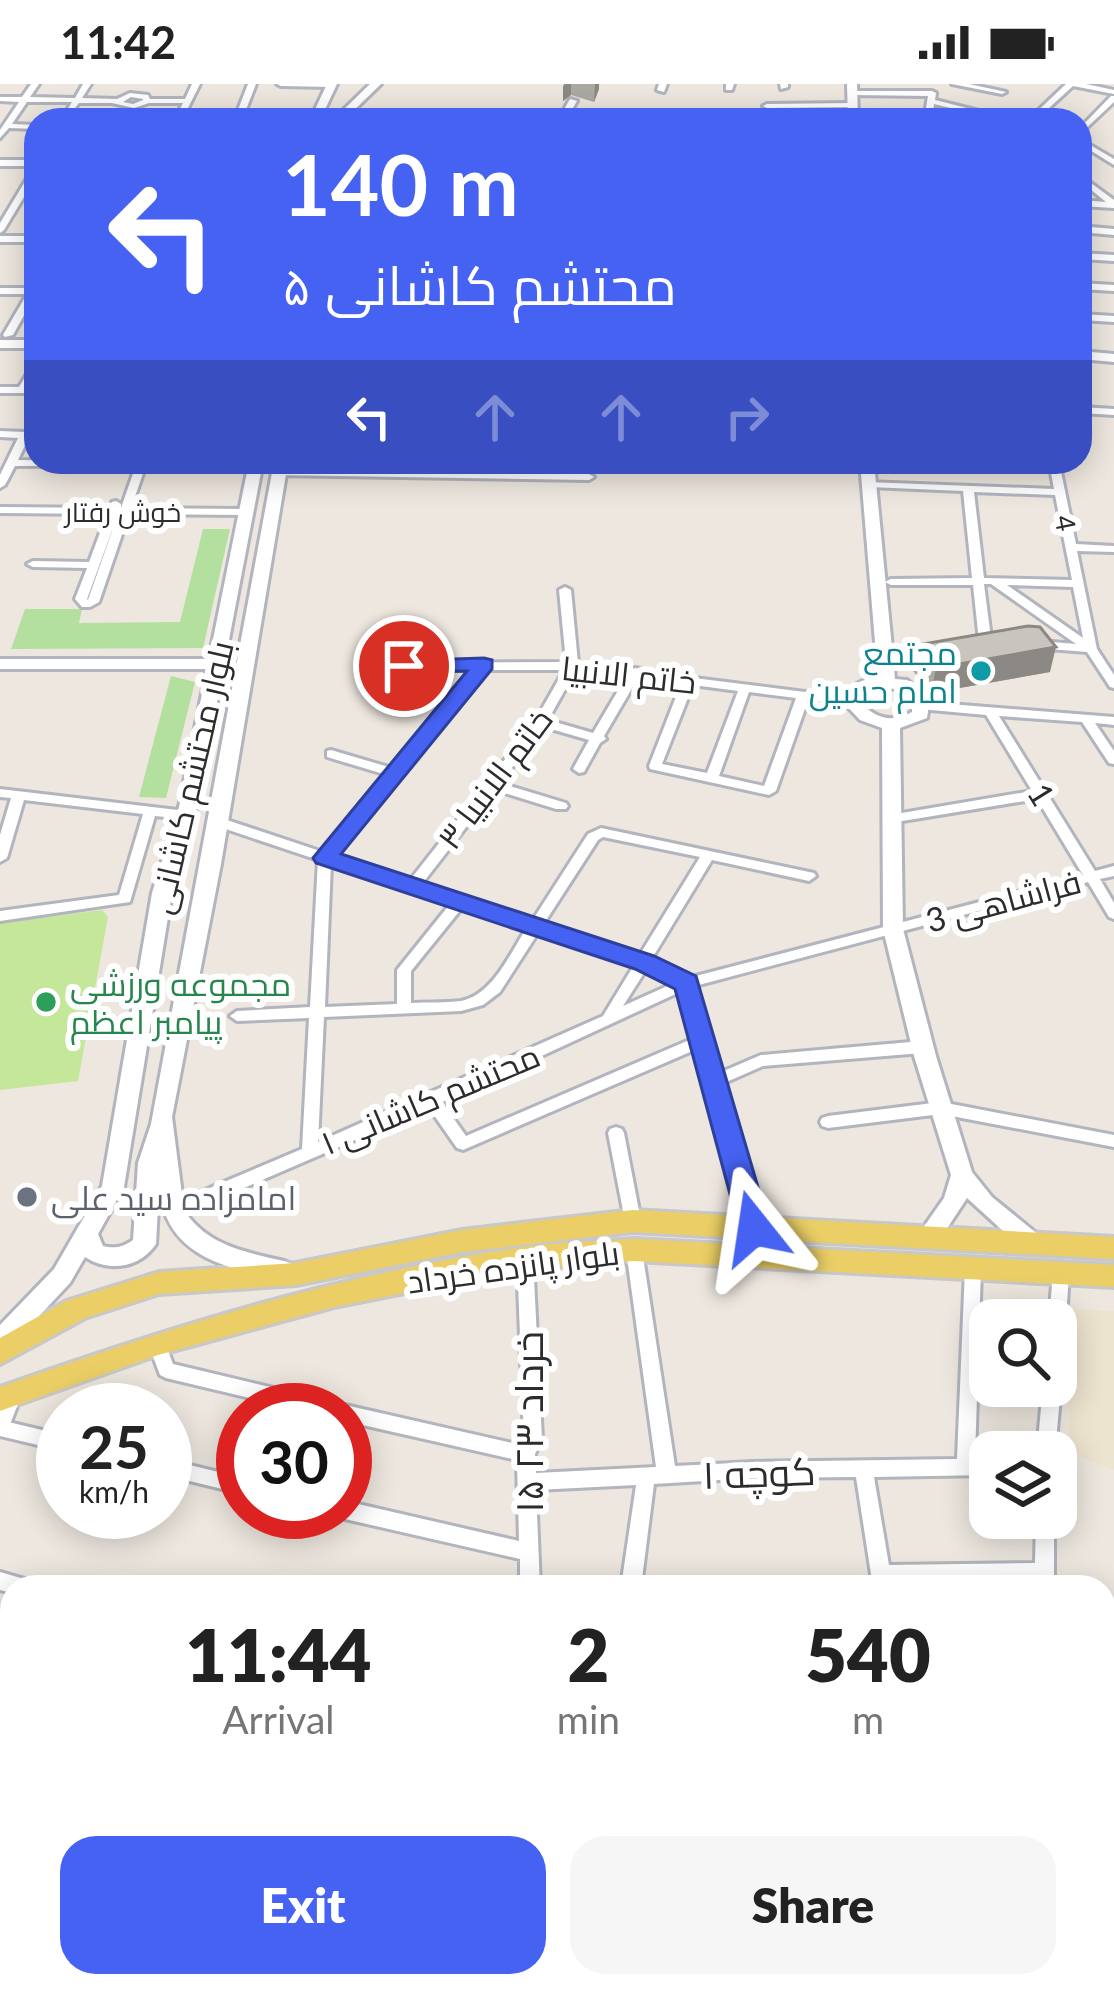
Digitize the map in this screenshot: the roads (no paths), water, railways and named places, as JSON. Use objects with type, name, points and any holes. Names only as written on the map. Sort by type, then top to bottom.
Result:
[{"type":"main road","points":[[353,108],[376,84]]},
{"type":"main road","points":[[329,89],[362,101]]},
{"type":"main road","name":"بلوار محتشم کاشانی","points":[[0,1341],[62,1276],[88,1238],[113,1187],[162,893],[185,815],[254,474]]},
{"type":"main road","name":"بلوار محتشم کاشانی","points":[[172,1210],[161,1117],[279,474]]},
{"type":"main road","points":[[869,474],[887,682]]},
{"type":"main road","points":[[0,664],[217,664]]},
{"type":"main road","points":[[887,682],[914,690],[924,706],[914,719],[891,724],[865,718],[852,702],[861,687],[887,682]]},
{"type":"main road","points":[[891,724],[893,929],[922,1047],[962,1175],[984,1203],[1033,1244]]},
{"type":"main road","points":[[88,1238],[95,1253],[108,1258],[133,1254],[144,1244],[148,1163],[161,1117]]},
{"type":"main road","points":[[928,1238],[955,1201],[962,1175]]},
{"type":"main road","points":[[172,1210],[192,1237],[221,1256],[296,1274]]},
{"type":"main road","name":"بلوار پانزده خرداد","points":[[0,1352],[115,1293],[159,1283],[296,1274],[462,1241],[754,1228],[1114,1248]]},
{"type":"main road","name":"بلوار پانزده خرداد","points":[[3,1405],[157,1343],[334,1296],[634,1235],[973,1269],[1114,1276]]},
{"type":"street","points":[[0,136],[35,84]]},
{"type":"street","points":[[72,108],[87,84]]},
{"type":"street","points":[[135,95],[141,84]]},
{"type":"street","points":[[184,108],[196,84]]},
{"type":"street","points":[[281,84],[329,89]]},
{"type":"street","points":[[956,84],[1002,92]]},
{"type":"street","points":[[988,108],[1009,84]]},
{"type":"street","points":[[1045,108],[1072,84],[1114,95],[1092,122]]},
{"type":"street","points":[[767,106],[889,89],[932,93],[970,108]]},
{"type":"street","points":[[0,99],[116,101],[135,95],[188,101]]},
{"type":"street","points":[[116,101],[129,107],[148,100]]},
{"type":"street","points":[[569,108],[573,101]]},
{"type":"street","points":[[7,126],[24,127]]},
{"type":"street","points":[[0,234],[24,189]]},
{"type":"street","points":[[3,338],[24,306]]},
{"type":"street","points":[[0,390],[24,387]]},
{"type":"street","points":[[0,485],[24,437]]},
{"type":"street","points":[[12,463],[24,463]]},
{"type":"street","points":[[128,474],[118,515],[93,602],[82,604],[93,565],[118,515],[136,474]]},
{"type":"street","points":[[486,474],[589,477]]},
{"type":"street","name":"4","points":[[1056,474],[1091,649]]},
{"type":"street","points":[[870,484],[1060,491]]},
{"type":"street","points":[[968,487],[985,641],[1006,642]]},
{"type":"street","name":"خوش رفتار","points":[[0,512],[246,516]]},
{"type":"street","points":[[1071,547],[1114,549]]},
{"type":"street","points":[[32,564],[93,565]]},
{"type":"street","name":"4","points":[[891,582],[979,579],[1078,584]]},
{"type":"street","points":[[994,581],[1091,649],[1114,684]]},
{"type":"street","points":[[565,590],[572,666]]},
{"type":"street","points":[[1027,644],[1091,649]]},
{"type":"street","points":[[310,1150],[325,858],[484,664]]},
{"type":"street","name":"خاتم الانبیا","points":[[404,666],[572,666],[852,702]]},
{"type":"street","name":"خاتم الانبیا ۳","points":[[412,887],[541,722],[572,666]]},
{"type":"street","points":[[579,770],[635,672]]},
{"type":"street","points":[[689,680],[655,766],[769,791],[803,696]]},
{"type":"street","points":[[712,778],[745,688]]},
{"type":"street","points":[[924,706],[1114,721]]},
{"type":"street","name":"1","points":[[991,713],[1114,914]]},
{"type":"street","points":[[1087,720],[1114,760]]},
{"type":"street","points":[[541,722],[600,740]]},
{"type":"street","points":[[331,754],[392,772]]},
{"type":"street","points":[[491,785],[560,806]]},
{"type":"street","points":[[0,793],[185,815]]},
{"type":"street","points":[[0,858],[19,794]]},
{"type":"street","points":[[890,819],[1041,794]]},
{"type":"street","points":[[0,916],[125,899],[150,811]]},
{"type":"street","points":[[216,821],[644,963],[687,983],[754,1228]]},
{"type":"street","points":[[237,1016],[478,1001],[495,988],[593,837],[601,832],[809,876]]},
{"type":"street","points":[[608,1019],[709,854]]},
{"type":"street","name":"فراشاهی 3","points":[[687,983],[1114,872]]},
{"type":"street","points":[[404,1009],[404,970],[459,902]]},
{"type":"street","name":"محتشم کاشانی ۱","points":[[172,1210],[432,1100],[687,983]]},
{"type":"street","points":[[432,1100],[463,1144],[703,1040]]},
{"type":"street","points":[[714,1081],[761,1061],[922,1047]]},
{"type":"street","points":[[828,1122],[941,1108],[1114,1141]]},
{"type":"street","points":[[616,1132],[634,1235],[656,1476],[635,1575]]},
{"type":"street","name":"۱۵ خرداد ۲۳","points":[[525,1258],[533,1439],[526,1454],[529,1575]]},
{"type":"street","points":[[966,1467],[973,1269]]},
{"type":"street","points":[[1059,1299],[1061,1274]]},
{"type":"street","points":[[157,1343],[166,1370],[220,1383]]},
{"type":"street","points":[[372,1419],[526,1454]]},
{"type":"street","points":[[0,1428],[36,1437]]},
{"type":"street","name":"کوچه ۱","points":[[528,1482],[966,1467]]},
{"type":"street","points":[[864,1468],[881,1575]]},
{"type":"street","points":[[372,1516],[527,1552]]},
{"type":"street","points":[[1044,1575],[1045,1539]]},
{"type":"place","name":"مجتمع امام حسین","points":[[981,671]]},
{"type":"place","name":"مجموعه ورزشی پیامبر اعظم","points":[[46,1002]]},
{"type":"place","name":"امامزاده سید علی","points":[[27,1197]]}]
